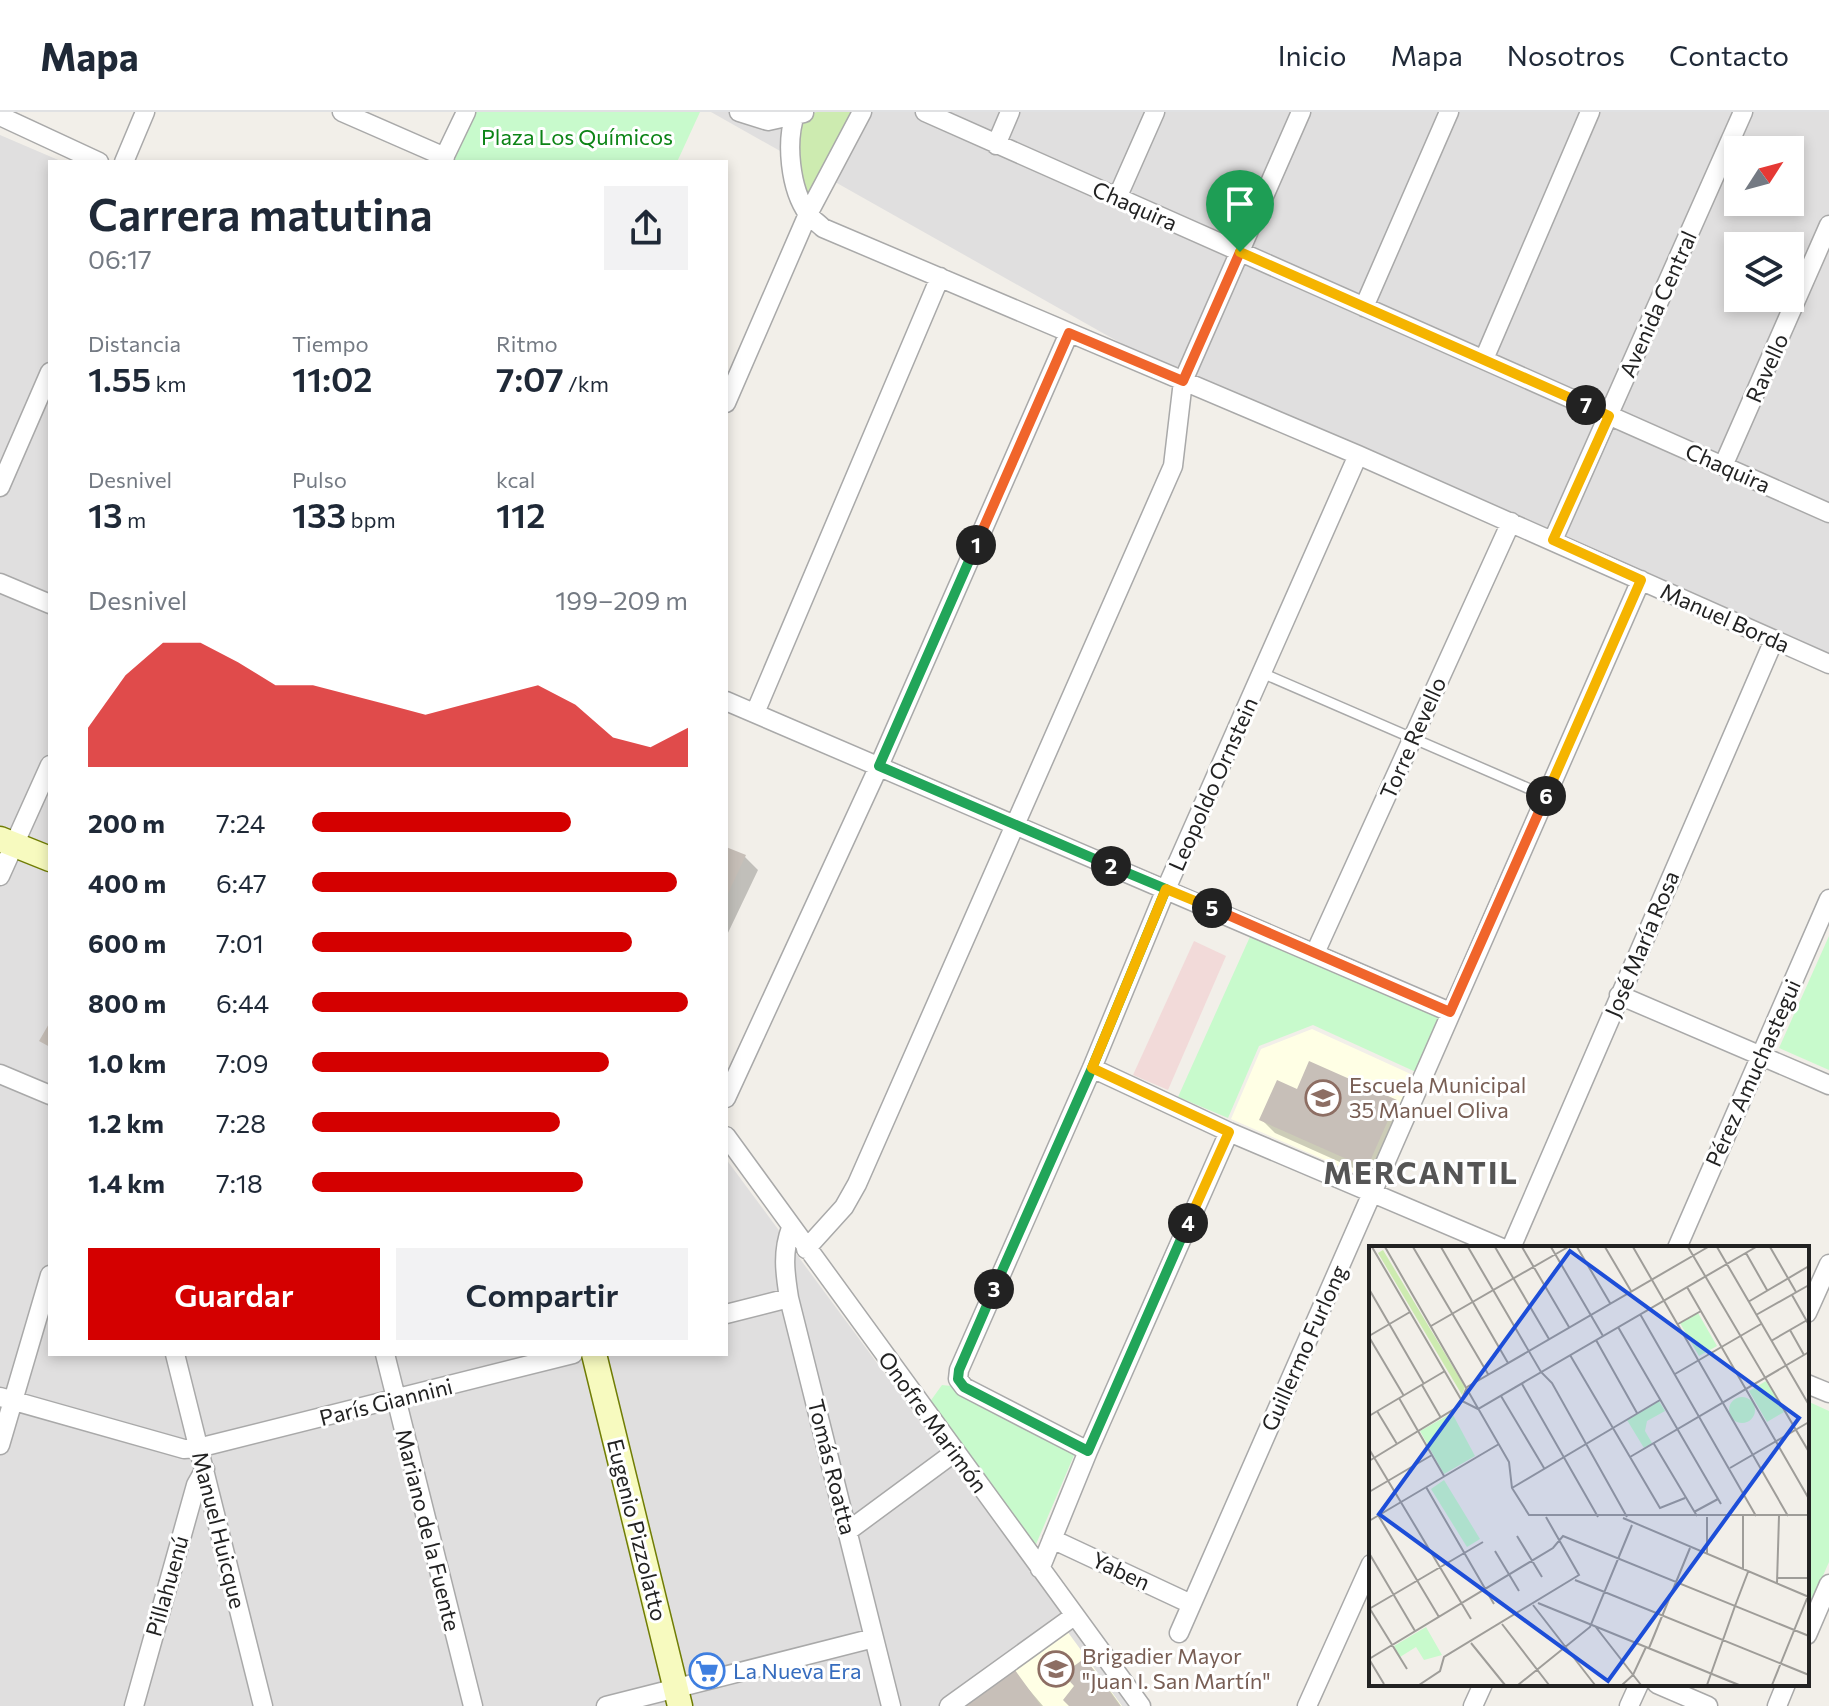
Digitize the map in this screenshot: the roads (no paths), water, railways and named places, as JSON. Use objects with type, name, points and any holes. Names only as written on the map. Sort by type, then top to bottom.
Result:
[{"type":"main road","points":[[7,842],[48,858]]},
{"type":"main road","name":"Eugenio Pizzolatto","points":[[594,1356],[678,1698]]},
{"type":"street","points":[[125,160],[145,112]]},
{"type":"street","points":[[342,112],[443,159],[466,112]]},
{"type":"street","points":[[739,112],[759,120],[799,114],[791,146],[793,175],[808,214],[823,228],[1183,381]]},
{"type":"street","points":[[728,398],[808,214],[862,112]]},
{"type":"street","name":"Chaquira","points":[[925,112],[1829,513]]},
{"type":"street","points":[[996,145],[1010,112]]},
{"type":"street","points":[[1117,198],[1155,112]]},
{"type":"street","points":[[806,1249],[844,1207],[857,1184],[1173,466],[1183,381],[1301,112]]},
{"type":"street","points":[[1364,307],[1449,112]]},
{"type":"street","points":[[1484,359],[1590,112]]},
{"type":"street","name":"Avenida Central","points":[[1553,540],[1743,112]]},
{"type":"street","points":[[0,116],[95,160]]},
{"type":"street","name":"Ravello","points":[[1723,466],[1829,225]]},
{"type":"street","points":[[755,713],[940,277]]},
{"type":"street","points":[[728,1094],[879,766],[1069,333]]},
{"type":"street","points":[[0,487],[48,377]]},
{"type":"street","name":"Manuel Borda","points":[[1183,381],[1553,540],[1829,664]]},
{"type":"street","name":"Leopoldo Ornstein","points":[[1088,1451],[964,1387],[958,1379],[959,1370],[1092,1068],[1166,889],[1358,455]]},
{"type":"street","name":"Torre Revello","points":[[1315,953],[1511,522]]},
{"type":"street","name":"Guillermo Furlong","points":[[1179,1633],[1641,580]]},
{"type":"street","points":[[0,583],[48,603]]},
{"type":"street","name":"José María Rosa","points":[[1512,1246],[1774,640]]},
{"type":"street","points":[[728,702],[1450,1012]]},
{"type":"street","points":[[0,876],[7,842],[48,769]]},
{"type":"street","name":"Pérez Amuchastegui","points":[[1678,1246],[1829,899]]},
{"type":"street","points":[[1619,995],[1829,1085]]},
{"type":"street","points":[[1092,1068],[1229,1132],[1498,1246]]},
{"type":"street","points":[[0,1074],[48,1094]]},
{"type":"street","points":[[1040,1569],[1088,1451],[1229,1132]]},
{"type":"street","name":"Onofre Marimón","points":[[728,1139],[1141,1706]]},
{"type":"street","name":"Tomás Roatta","points":[[791,1228],[784,1265],[789,1298],[891,1706]]},
{"type":"street","points":[[1809,1309],[1829,1264]]},
{"type":"street","points":[[0,1445],[6,1399],[48,1281]]},
{"type":"street","points":[[728,1313],[789,1298]]},
{"type":"street","name":"Manuel Huicque","points":[[175,1356],[263,1706]]},
{"type":"street","name":"Mariano de la Fuente","points":[[385,1356],[473,1706]]},
{"type":"street","name":"París Giannini","points":[[198,1448],[565,1356]]},
{"type":"street","points":[[1809,1385],[1829,1393]]},
{"type":"street","points":[[6,1399],[184,1449],[198,1448]]},
{"type":"street","points":[[848,1531],[955,1452]]},
{"type":"street","name":"Pillahuenú","points":[[134,1706],[196,1485],[205,1469]]},
{"type":"street","name":"Yaben","points":[[1052,1539],[1191,1604]]},
{"type":"street","points":[[1307,1706],[1369,1568]]},
{"type":"street","points":[[1809,1630],[1829,1584]]},
{"type":"street","points":[[949,1706],[1074,1616]]},
{"type":"street","points":[[606,1706],[678,1698],[874,1638]]},
{"type":"street","points":[[1473,1706],[1482,1686]]},
{"type":"street","points":[[1629,1706],[1638,1686]]},
{"type":"street","points":[[1662,1686],[1708,1706]]},
{"type":"street","points":[[1777,1706],[1785,1686]]},
{"type":"lane","points":[[1262,673],[1546,796]]},
{"type":"place","name":"Escuela Municipal 35 Manuel Oliva","points":[[1323,1098]]},
{"type":"place","name":"Brigadier Mayor \"Juan I. San Martín\"","points":[[1056,1669]]},
{"type":"place","name":"La Nueva Era","points":[[707,1671]]},
{"type":"district","name":"MERCANTIL","points":[[1421,1174]]},
{"type":"park label","name":"Plaza Los Químicos","points":[[577,137]]}]
